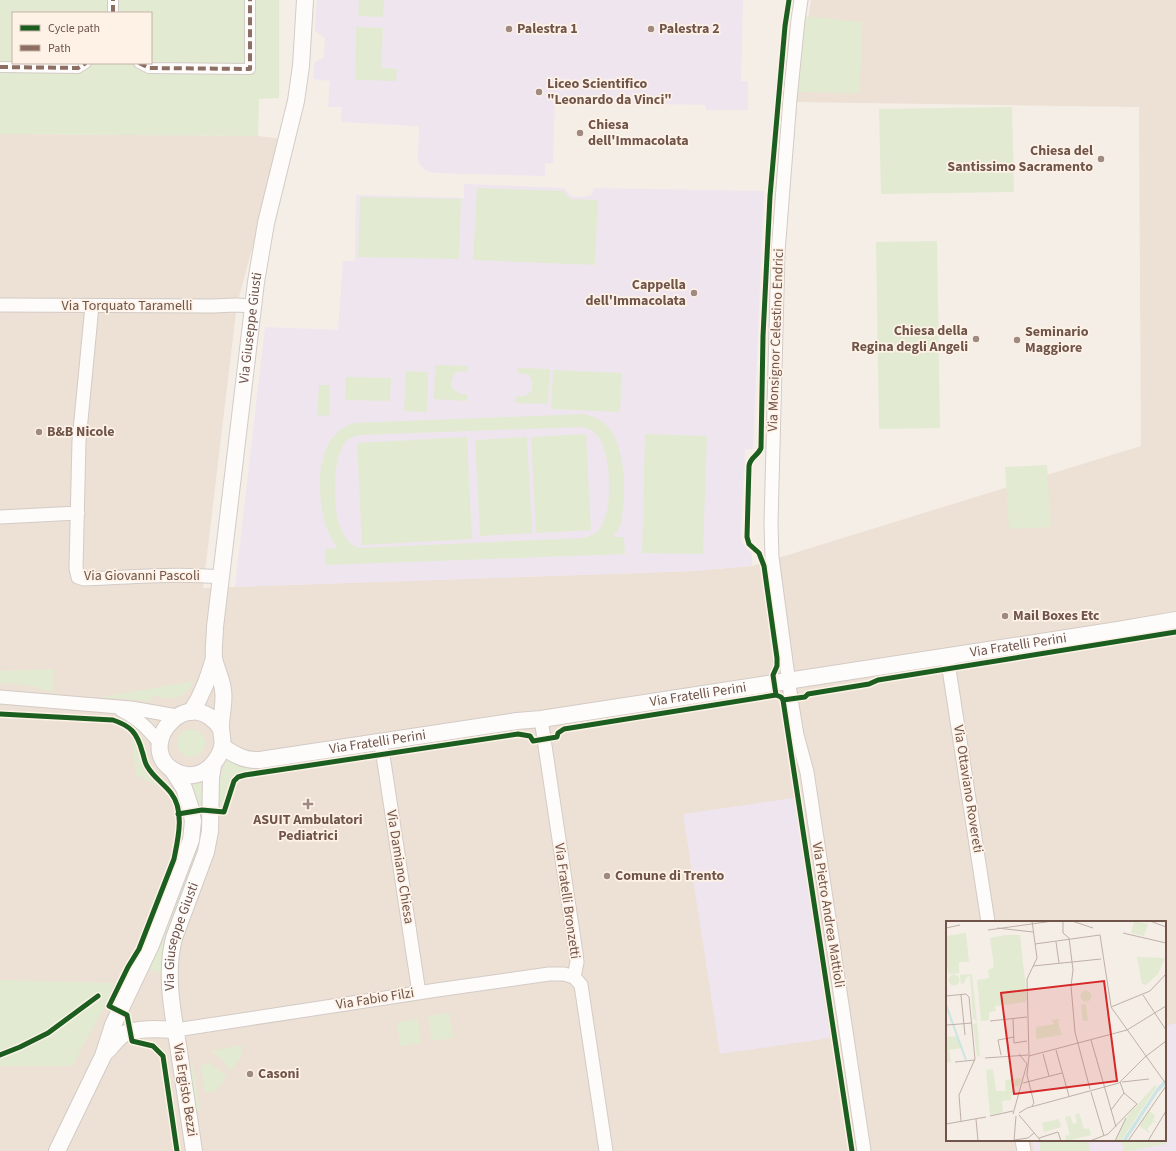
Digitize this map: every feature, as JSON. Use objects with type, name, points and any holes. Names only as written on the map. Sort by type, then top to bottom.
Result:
[{"type":"street","points":[[113,0],[113,12]]},
{"type":"street","points":[[141,64],[149,68],[250,70],[250,0]]},
{"type":"street","name":"Via Giuseppe Giusti","points":[[58,1151],[103,1056],[113,1025],[151,945],[191,840],[193,821],[190,806],[184,788],[173,771],[163,761],[160,743],[165,729],[172,719],[184,714],[200,698],[206,687],[214,658],[215,627],[260,255],[266,223],[296,101],[305,0]]},
{"type":"street","name":"Via Monsignor Celestino Endrici","points":[[789,680],[772,556],[771,499],[778,252],[790,99],[801,0]]},
{"type":"street","points":[[0,67],[78,68],[84,64]]},
{"type":"street","name":"Via Torquato Taramelli","points":[[0,305],[253,306]]},
{"type":"street","name":"Via Giovanni Pascoli","points":[[92,306],[80,441],[76,568],[78,577],[84,579],[138,576],[222,577]]},
{"type":"street","points":[[0,517],[78,513]]},
{"type":"street","name":"Via Fratelli Perini","points":[[223,746],[242,758],[252,760],[517,721],[541,719],[1176,620]]},
{"type":"street","name":"Via Ottaviano Rovereti","points":[[947,656],[988,921]]},
{"type":"street","name":"Via Giuseppe Giusti","points":[[103,1056],[116,1041],[123,1035],[130,1032],[157,1029],[176,1030],[169,970],[171,951],[174,938],[206,852],[210,831],[211,778],[213,765],[223,746],[221,729],[223,690],[214,658]]},
{"type":"street","name":"Via Pietro Andrea Mattioli","points":[[789,680],[797,735],[807,772],[864,1151]]},
{"type":"street","points":[[0,697],[184,714],[206,714],[212,718],[221,729]]},
{"type":"street","points":[[116,707],[134,716],[160,743]]},
{"type":"street","name":"Via Fratelli Bronzetti","points":[[541,719],[577,957],[574,977],[581,985],[606,1151]]},
{"type":"street","name":"Via Damiano Chiesa","points":[[381,742],[419,993]]},
{"type":"street","points":[[173,771],[180,774],[193,775],[206,770],[213,765]]},
{"type":"street","name":"Via Fabio Filzi","points":[[176,1030],[549,974],[564,974],[574,977]]},
{"type":"street","name":"Via Ergisto Bezzi","points":[[176,1030],[194,1151]]},
{"type":"street","points":[[1022,1141],[1024,1151]]},
{"type":"shaded area","name":"Liceo Scientifico \"Leonardo da Vinci\"","points":[[317,0],[743,0],[741,81],[748,81],[748,110],[706,110],[706,105],[555,102],[553,163],[545,163],[545,176],[435,173],[427,171],[420,165],[418,159],[419,126],[341,122],[342,107],[328,107],[330,81],[313,79],[315,62],[324,57],[325,38],[315,31]]},
{"type":"shaded area","points":[[811,0],[1176,0],[1176,1151],[0,1151],[0,134],[258,136],[282,139],[237,304],[203,588],[694,571],[752,566],[1141,446],[1139,107],[796,102]]},
{"type":"shaded area","points":[[464,184],[564,188],[571,196],[579,197],[591,195],[594,188],[764,191],[753,449],[745,449],[741,531],[741,542],[752,554],[752,566],[694,571],[235,587],[265,327],[338,330],[343,261],[355,261],[356,195],[464,198]]},
{"type":"shaded area","points":[[794,798],[830,1038],[720,1054],[683,814]]},
{"type":"shaded area","points":[[1176,1023],[1176,1151],[1034,1151],[1032,1141],[1166,1141],[1166,1026]]},
{"type":"green space","points":[[0,0],[279,0],[279,98],[259,99],[258,136],[0,134]]},
{"type":"green space","points":[[359,0],[384,0],[383,17],[358,16]]},
{"type":"green space","points":[[803,16],[862,22],[860,93],[795,92]]},
{"type":"green space","points":[[356,27],[383,28],[381,68],[397,69],[396,81],[355,80]]},
{"type":"green space","points":[[1012,107],[1014,192],[881,194],[879,109]]},
{"type":"green space","points":[[477,188],[563,191],[570,199],[598,200],[595,265],[473,260]]},
{"type":"green space","points":[[360,197],[461,199],[459,259],[358,257]]},
{"type":"green space","points":[[937,241],[940,428],[879,429],[876,242]]},
{"type":"green space","points":[[435,365],[468,366],[468,371],[457,372],[455,374],[452,378],[451,385],[451,387],[460,394],[467,394],[467,401],[434,399]]},
{"type":"green space","points":[[517,368],[550,369],[548,404],[515,403],[516,396],[527,395],[532,390],[531,380],[528,374],[517,373]]},
{"type":"green space","points":[[553,370],[622,373],[620,412],[551,409]]},
{"type":"green space","points":[[406,371],[428,372],[427,412],[404,411]]},
{"type":"green space","points":[[346,377],[391,378],[390,401],[345,400]]},
{"type":"green space","points":[[319,385],[330,385],[329,416],[317,415]]},
{"type":"green space","points":[[583,414],[597,418],[611,431],[618,445],[620,454],[624,475],[622,521],[613,537],[624,537],[625,554],[325,565],[325,549],[337,548],[327,530],[320,496],[320,481],[325,451],[332,439],[341,429],[354,423]],"holes":[[[583,427],[595,433],[600,439],[604,448],[609,483],[609,496],[605,519],[601,527],[591,535],[583,538],[358,548],[351,544],[344,536],[336,508],[335,478],[341,450],[347,440],[353,437],[360,435]]]},
{"type":"green space","points":[[586,434],[591,530],[536,533],[531,437]]},
{"type":"green space","points":[[645,434],[707,436],[703,554],[642,553]]},
{"type":"green space","points":[[467,437],[472,539],[362,545],[357,443]]},
{"type":"green space","points":[[527,437],[532,533],[480,536],[475,440]]},
{"type":"green space","points":[[1047,465],[1051,527],[1009,529],[1005,467]]},
{"type":"green space","points":[[53,669],[54,693],[29,685],[0,683],[0,671]]},
{"type":"green space","points":[[194,681],[185,693],[176,698],[152,696],[151,701],[100,697]]},
{"type":"green space","points":[[191,729],[201,733],[205,743],[201,753],[191,757],[181,753],[177,743],[181,733]]},
{"type":"green space","points":[[131,736],[138,750],[145,773],[159,789],[136,774]]},
{"type":"green space","points":[[227,758],[243,767],[256,766],[256,769],[236,773],[230,779],[221,808],[217,804],[218,792],[221,775]]},
{"type":"green space","points":[[204,782],[204,805],[198,806],[191,785]]},
{"type":"green space","points":[[199,815],[205,815],[204,834],[163,974],[148,969],[152,963],[151,962]]},
{"type":"green space","points":[[0,980],[114,983],[105,1006],[72,1066],[0,1066]]},
{"type":"green space","points":[[449,1013],[453,1038],[432,1041],[428,1016]]},
{"type":"green space","points":[[418,1019],[421,1043],[400,1046],[397,1022]]},
{"type":"green space","points":[[241,1045],[242,1056],[231,1070],[211,1051]]},
{"type":"green space","points":[[208,1062],[227,1076],[216,1091],[205,1093],[201,1066]]},
{"type":"green space","points":[[189,1066],[193,1066],[200,1111],[195,1112]]},
{"type":"green space","points":[[1039,1141],[1088,1141],[1090,1151],[1040,1151]]},
{"type":"green space","points":[[1121,1141],[1166,1141],[1166,1144],[1124,1151]]},
{"type":"marked path","points":[[113,0],[113,12]]},
{"type":"marked path","points":[[141,64],[149,68],[250,69],[250,0]]},
{"type":"marked path","points":[[0,67],[78,68],[84,64]]},
{"type":"cycle path","points":[[776,695],[773,675],[777,666],[777,658],[764,566],[759,553],[749,544],[747,537],[749,466],[761,448],[763,336],[770,196],[785,26],[789,0]]},
{"type":"cycle path","points":[[783,700],[805,697],[808,694],[869,684],[878,680],[1176,632]]},
{"type":"cycle path","points":[[178,814],[202,810],[224,812],[234,781],[238,777],[245,775],[518,734],[530,736],[533,741],[557,737],[558,733],[564,729],[776,695],[781,697],[783,700],[852,1151]]},
{"type":"cycle path","points":[[0,714],[113,720],[124,725],[129,728],[138,739],[149,770],[165,786],[175,800],[178,808],[179,825],[174,859],[139,949],[128,967],[109,1006],[127,1015],[132,1041],[153,1046],[163,1056],[177,1151]]},
{"type":"cycle path","points":[[0,1055],[48,1033],[98,996]]},
{"type":"place","name":"Palestra 1","points":[[509,29]]},
{"type":"place","name":"Palestra 2","points":[[651,29]]},
{"type":"place","name":"Liceo Scientifico \"Leonardo da Vinci\"","points":[[539,92]]},
{"type":"place","name":"Chiesa dell'Immacolata","points":[[580,133]]},
{"type":"place","name":"Chiesa del Santissimo Sacramento","points":[[1101,159]]},
{"type":"place","name":"Cappella dell'Immacolata","points":[[694,293]]},
{"type":"place","name":"Chiesa della Regina degli Angeli","points":[[976,339]]},
{"type":"place","name":"Seminario Maggiore","points":[[1017,340]]},
{"type":"place","name":"B&B Nicole","points":[[39,432]]},
{"type":"place","name":"Mail Boxes Etc","points":[[1005,616]]},
{"type":"place","name":"ASUIT Ambulatori Pediatrici","points":[[308,804]]},
{"type":"place","name":"Comune di Trento","points":[[607,876]]},
{"type":"place","name":"Casoni","points":[[250,1074]]}]
